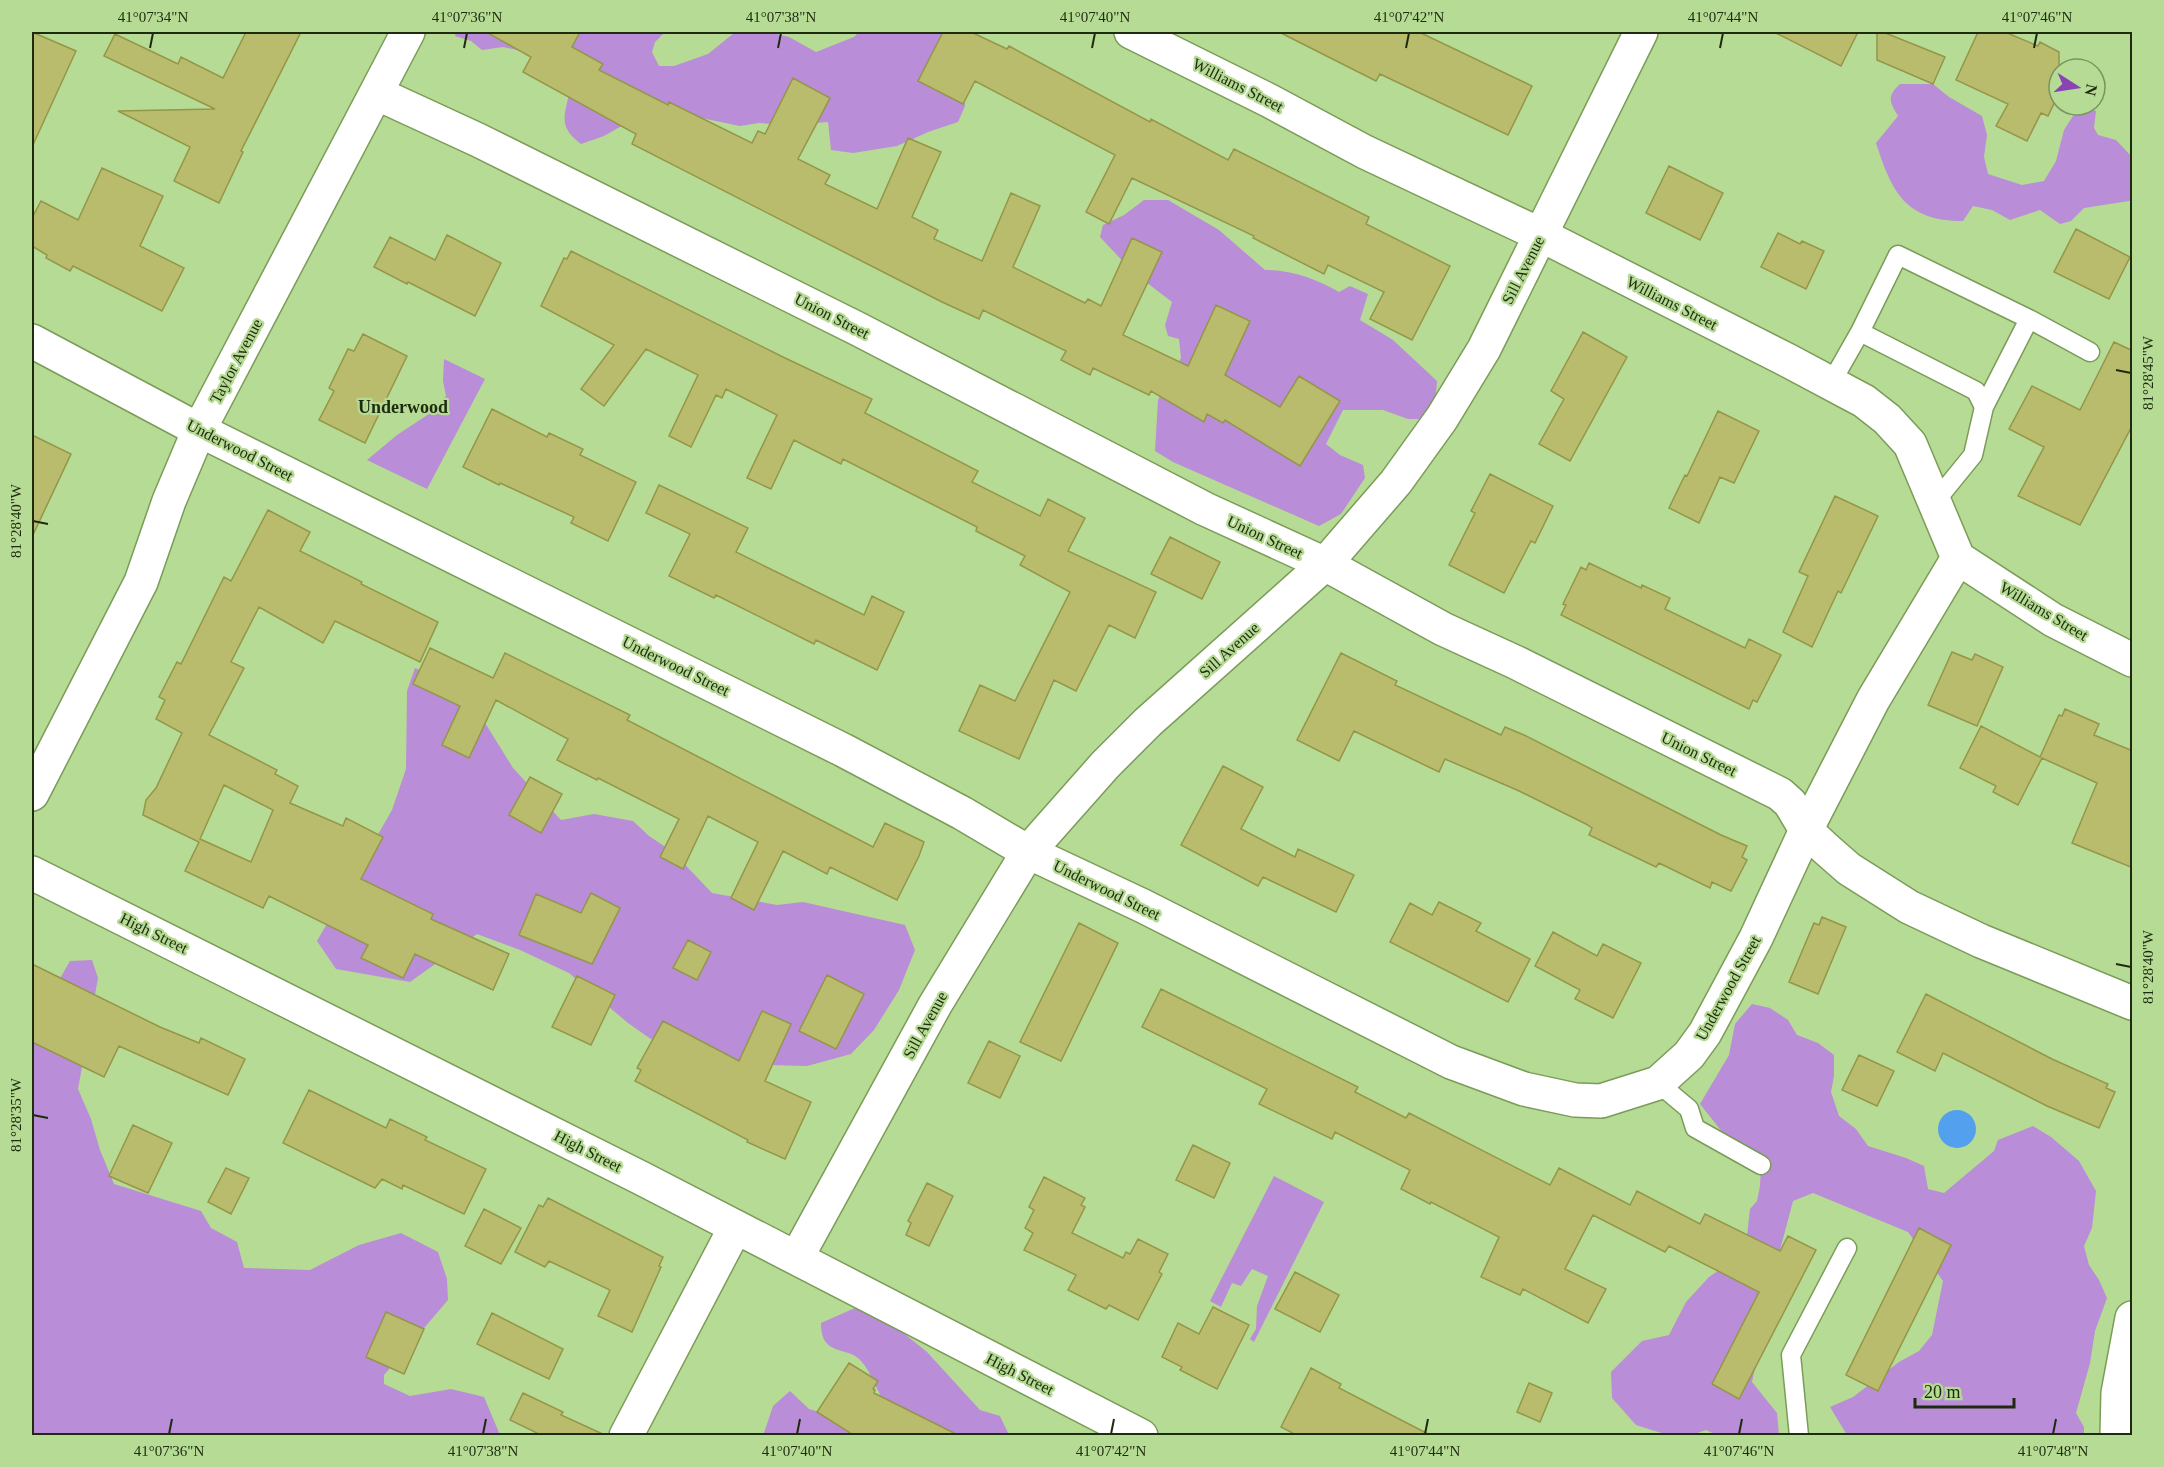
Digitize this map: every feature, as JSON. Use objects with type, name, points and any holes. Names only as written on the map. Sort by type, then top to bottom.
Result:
[{"type":"street","name":"Taylor Avenue","points":[[32,794],[141,582],[169,501],[200,430],[408,32]]},
{"type":"street","name":"Williams Street","points":[[1131,32],[1270,101],[1365,152],[1541,236],[1864,401],[1887,419],[1910,444],[1958,558],[2053,620],[2133,660]]},
{"type":"street","name":"Sill Avenue","points":[[797,1257],[935,1005],[1028,852],[1105,765],[1148,723],[1325,564],[1396,482],[1442,418],[1484,349],[1641,32]]},
{"type":"street","name":"Union Street","points":[[376,93],[478,140],[851,326],[1205,509],[1325,564],[1443,629],[1515,662],[1780,794],[1790,803],[1806,830],[1849,869],[1909,906],[1981,941],[2133,1003]]},
{"type":"street","name":"Underwood Street","points":[[32,341],[200,430],[843,750],[962,813],[1028,852],[1143,906],[1451,1062],[1504,1082],[1550,1095],[1601,1101],[1658,1083],[1689,1055],[1719,1009],[1756,939],[1806,830],[1878,691],[1958,558]]},
{"type":"street","name":"High Street","points":[[32,873],[574,1144],[735,1228],[797,1257],[870,1297],[1142,1436]]},
{"type":"street","points":[[627,1436],[735,1228]]},
{"type":"street","points":[[2117,1436],[2118,1393],[2133,1318]]},
{"type":"lane","points":[[1831,383],[1860,332],[1898,255],[2029,319],[2090,352]]},
{"type":"lane","points":[[1934,503],[1973,455],[1984,407],[2029,319]]},
{"type":"lane","points":[[1860,332],[1976,391],[1984,407]]},
{"type":"lane","points":[[1658,1083],[1689,1109],[1695,1128],[1761,1165]]},
{"type":"lane","points":[[1799,1436],[1791,1355],[1847,1248]]},
{"type":"shaded area","points":[[456,32],[665,32],[655,42],[652,52],[659,66],[674,66],[708,54],[734,33],[740,32],[768,32],[789,37],[816,52],[854,37],[859,32],[958,32],[965,106],[958,122],[897,146],[853,153],[831,150],[828,122],[788,125],[759,123],[740,126],[653,108],[604,136],[581,144],[573,138],[566,126],[565,113],[570,90],[539,55],[503,47],[482,50],[471,41],[455,36]]},
{"type":"shaded area","points":[[1900,84],[1933,84],[1949,97],[1982,116],[1987,135],[1984,157],[1988,174],[2022,185],[2044,181],[2056,161],[2064,130],[2072,117],[2095,117],[2094,128],[2098,135],[2116,140],[2132,157],[2132,199],[2084,208],[2071,221],[2060,224],[2040,210],[2010,220],[1992,210],[1973,206],[1963,221],[1927,216],[1914,209],[1895,189],[1876,143],[1898,116],[1891,100]]},
{"type":"shaded area","points":[[1144,200],[1168,200],[1219,230],[1265,270],[1304,276],[1339,292],[1350,286],[1368,294],[1360,320],[1393,340],[1437,381],[1435,405],[1420,419],[1408,419],[1383,410],[1343,410],[1326,444],[1340,455],[1363,465],[1365,478],[1341,514],[1319,526],[1173,462],[1155,451],[1158,400],[1181,358],[1179,339],[1168,336],[1165,325],[1172,302],[1133,272],[1100,237],[1103,225],[1124,215]]},
{"type":"shaded area","points":[[444,359],[485,379],[427,489],[367,460],[397,435],[432,412],[446,396],[443,381]]},
{"type":"shaded area","points":[[415,668],[464,689],[513,768],[561,820],[594,814],[633,821],[649,836],[673,852],[712,893],[777,905],[803,902],[905,925],[915,950],[899,990],[874,1030],[851,1054],[807,1066],[691,1067],[628,1023],[569,973],[520,950],[477,934],[410,982],[336,969],[317,941],[392,810],[406,769],[407,691]]},
{"type":"shaded area","points":[[92,960],[98,978],[78,1089],[114,1184],[201,1211],[211,1228],[237,1242],[244,1268],[310,1270],[359,1245],[401,1233],[438,1252],[447,1279],[448,1300],[384,1375],[384,1384],[410,1396],[451,1389],[484,1397],[500,1435],[32,1436],[32,1040],[34,1024],[70,961]]},
{"type":"shaded area","points":[[1752,1004],[1770,1008],[1788,1020],[1797,1035],[1818,1043],[1834,1055],[1831,1092],[1839,1116],[1856,1129],[1868,1146],[1924,1166],[1928,1189],[1944,1193],[1994,1151],[1998,1140],[2033,1126],[2051,1137],[2079,1161],[2096,1191],[2092,1228],[2084,1246],[2089,1265],[2107,1298],[2095,1331],[2090,1363],[2076,1413],[2084,1427],[2084,1435],[1847,1435],[1830,1407],[1853,1397],[1899,1362],[1919,1351],[1932,1335],[1943,1281],[1908,1232],[1813,1193],[1793,1201],[1780,1250],[1752,1382],[1777,1413],[1779,1435],[1717,1435],[1706,1430],[1692,1435],[1671,1436],[1636,1425],[1612,1398],[1611,1372],[1642,1341],[1669,1335],[1686,1302],[1709,1277],[1735,1259],[1746,1245],[1750,1209],[1757,1201],[1760,1186],[1761,1165],[1739,1149],[1723,1133],[1700,1104],[1729,1055],[1735,1024]]},
{"type":"shaded area","points":[[1274,1176],[1324,1202],[1254,1342],[1250,1339],[1256,1329],[1257,1306],[1268,1276],[1252,1269],[1241,1286],[1232,1283],[1221,1307],[1210,1301]]},
{"type":"shaded area","points":[[855,1308],[887,1322],[927,1352],[980,1410],[1000,1416],[1009,1435],[763,1436],[773,1406],[790,1391],[809,1409],[855,1423],[880,1394],[861,1361],[856,1356],[830,1346],[822,1334],[821,1323]]},
{"type":"water","points":[[1957,1110],[1970,1116],[1976,1129],[1970,1142],[1957,1148],[1944,1142],[1938,1129],[1944,1116]]},
{"type":"building","points":[[32,32],[76,51],[32,147]]},
{"type":"building","points":[[246,32],[301,32],[241,151],[243,152],[219,203],[174,181],[190,147],[118,111],[215,109],[104,56],[115,34],[178,64],[181,57],[223,78]]},
{"type":"building","points":[[486,32],[580,32],[572,47],[603,64],[599,70],[668,105],[669,102],[752,143],[758,131],[765,134],[793,78],[830,98],[798,159],[830,175],[825,184],[877,209],[908,138],[941,152],[912,217],[938,230],[934,239],[982,261],[1011,193],[1040,206],[1013,267],[1085,303],[1088,299],[1101,306],[1132,238],[1162,252],[1123,335],[1188,366],[1216,305],[1250,321],[1225,375],[1280,407],[1299,376],[1340,401],[1300,466],[1225,420],[1223,423],[1207,414],[1204,422],[1151,391],[1149,395],[1093,368],[1090,375],[1061,360],[1066,351],[983,310],[979,319],[942,302],[632,144],[636,134],[523,72],[531,57]]},
{"type":"building","points":[[943,32],[971,32],[1007,49],[1009,46],[1150,122],[1151,119],[1228,160],[1234,149],[1369,217],[1366,224],[1450,266],[1412,340],[1370,319],[1384,292],[1328,265],[1324,274],[1253,238],[1254,236],[1132,178],[1109,224],[1086,212],[1115,155],[975,81],[963,104],[918,81]]},
{"type":"building","points":[[1279,32],[1419,32],[1532,86],[1508,135],[1380,74],[1376,81]]},
{"type":"building","points":[[1774,32],[1858,32],[1841,66]]},
{"type":"building","points":[[1877,32],[1883,32],[1945,57],[1933,84],[1877,60]]},
{"type":"building","points":[[1978,32],[2005,32],[2038,46],[2040,42],[2059,52],[2059,57],[2047,57],[2047,116],[2041,113],[2027,141],[1996,126],[2008,104],[1956,80]]},
{"type":"building","points":[[1669,166],[1723,193],[1700,240],[1646,213]]},
{"type":"building","points":[[102,168],[163,196],[140,246],[184,268],[162,311],[73,266],[70,271],[46,258],[47,255],[32,246],[32,218],[41,201],[78,220]]},
{"type":"building","points":[[2076,229],[2130,257],[2109,299],[2054,272]]},
{"type":"building","points":[[1778,233],[1800,244],[1802,241],[1824,251],[1806,289],[1761,267]]},
{"type":"building","points":[[447,235],[501,263],[475,316],[374,267],[390,237],[435,260]]},
{"type":"building","points":[[571,251],[872,399],[865,413],[978,471],[972,482],[1040,516],[1048,499],[1085,518],[1068,551],[1156,592],[1135,638],[1109,625],[1076,691],[1054,680],[1019,759],[959,731],[980,685],[1015,701],[1070,592],[1020,565],[1025,556],[976,531],[977,527],[843,459],[841,464],[794,440],[771,489],[747,478],[777,415],[726,389],[722,398],[716,395],[691,447],[669,436],[698,375],[646,349],[604,406],[581,389],[614,345],[541,306],[564,258],[567,259]]},
{"type":"building","points":[[1583,332],[1627,357],[1570,461],[1539,444],[1564,399],[1551,391]]},
{"type":"building","points":[[363,334],[407,356],[365,443],[319,420],[334,391],[329,388],[348,349],[354,351]]},
{"type":"building","points":[[2114,342],[2133,351],[2133,424],[2080,525],[2018,496],[2044,447],[2009,429],[2032,386],[2080,410]]},
{"type":"building","points":[[492,409],[547,437],[549,433],[583,449],[580,455],[636,482],[608,541],[571,523],[574,517],[463,467]]},
{"type":"building","points":[[1718,411],[1759,431],[1734,483],[1720,477],[1699,523],[1669,508]]},
{"type":"building","points":[[32,435],[71,454],[32,537]]},
{"type":"building","points":[[1490,474],[1553,506],[1535,543],[1531,541],[1504,593],[1449,565],[1475,513],[1471,511]]},
{"type":"building","points":[[659,485],[748,528],[736,552],[864,615],[872,596],[904,612],[877,670],[816,640],[814,644],[716,595],[714,598],[669,576],[690,534],[646,513]]},
{"type":"building","points":[[1835,496],[1878,516],[1841,593],[1838,591],[1812,647],[1783,632],[1808,576],[1799,572]]},
{"type":"building","points":[[268,510],[310,532],[300,551],[438,622],[420,662],[335,621],[323,643],[259,607],[231,662],[244,668],[209,735],[277,770],[275,774],[298,786],[290,803],[343,826],[346,818],[383,837],[361,879],[433,914],[431,919],[509,954],[493,990],[415,954],[403,978],[361,958],[368,945],[269,896],[263,908],[185,871],[199,842],[143,815],[146,800],[156,788],[182,733],[156,719],[165,700],[159,697],[177,662],[181,664],[224,577],[231,581]],"holes":[[[224,785],[273,810],[251,862],[200,839]]]},
{"type":"building","points":[[1170,537],[1220,562],[1202,599],[1151,574]]},
{"type":"building","points":[[1589,563],[1641,588],[1642,585],[1670,598],[1665,609],[1745,648],[1749,639],[1781,655],[1757,702],[1753,700],[1749,709],[1561,615],[1566,605],[1563,604],[1581,567],[1586,570]]},
{"type":"building","points":[[430,648],[493,678],[505,653],[630,715],[627,720],[873,847],[885,823],[924,842],[919,856],[897,900],[830,867],[827,874],[783,851],[754,910],[731,898],[758,842],[708,816],[683,869],[660,857],[679,819],[557,760],[568,739],[496,700],[469,758],[442,745],[460,706],[413,684]]},
{"type":"building","points":[[1952,652],[1972,660],[1975,654],[2003,667],[1977,726],[1928,705]]},
{"type":"building","points":[[1341,653],[1397,681],[1395,685],[1501,735],[1505,727],[1524,735],[1747,846],[1742,857],[1747,860],[1731,891],[1712,882],[1710,888],[1659,863],[1656,867],[1589,835],[1592,828],[1586,824],[1517,790],[1445,759],[1439,772],[1354,731],[1339,761],[1297,740]]},
{"type":"building","points":[[2065,709],[2099,724],[2094,735],[2133,751],[2133,868],[2072,843],[2097,783],[2042,758],[2018,805],[1993,792],[1996,786],[1960,768],[1981,726],[2040,757],[2059,715],[2062,716]]},
{"type":"building","points":[[1223,766],[1263,787],[1241,829],[1295,857],[1298,849],[1354,875],[1336,912],[1263,877],[1258,886],[1181,845]]},
{"type":"building","points":[[530,777],[562,794],[541,833],[509,815]]},
{"type":"building","points":[[591,893],[620,908],[592,964],[519,935],[536,894],[581,913]]},
{"type":"building","points":[[1439,902],[1481,923],[1476,931],[1530,959],[1508,1002],[1390,942],[1410,903],[1432,915]]},
{"type":"building","points":[[1822,917],[1846,927],[1818,994],[1789,982],[1814,923],[1819,925]]},
{"type":"building","points":[[1079,923],[1118,943],[1061,1061],[1020,1042]]},
{"type":"building","points":[[1553,932],[1597,956],[1603,944],[1641,963],[1613,1018],[1575,999],[1580,990],[1535,966]]},
{"type":"building","points":[[688,940],[711,952],[697,980],[673,968]]},
{"type":"building","points":[[32,964],[160,1027],[199,1043],[201,1038],[245,1059],[228,1095],[119,1046],[104,1077],[32,1042]]},
{"type":"building","points":[[827,975],[864,994],[836,1049],[799,1031]]},
{"type":"building","points":[[577,976],[615,995],[591,1045],[552,1027]]},
{"type":"building","points":[[1161,989],[1358,1087],[1355,1092],[1406,1118],[1409,1113],[1550,1185],[1559,1168],[1630,1205],[1637,1191],[1700,1224],[1705,1214],[1780,1251],[1788,1236],[1816,1250],[1739,1399],[1712,1384],[1759,1292],[1669,1246],[1665,1252],[1593,1215],[1565,1269],[1606,1289],[1588,1323],[1523,1289],[1520,1295],[1481,1277],[1499,1237],[1401,1189],[1410,1170],[1335,1132],[1332,1139],[1259,1104],[1267,1089],[1142,1027]]},
{"type":"building","points":[[1926,994],[2052,1059],[2108,1084],[2106,1088],[2115,1092],[2099,1128],[2047,1106],[1943,1053],[1935,1071],[1897,1052]]},
{"type":"building","points":[[762,1011],[791,1024],[765,1081],[811,1102],[785,1159],[747,1142],[748,1140],[635,1081],[641,1070],[637,1068],[663,1021],[739,1061]]},
{"type":"building","points":[[989,1041],[1020,1056],[1000,1098],[968,1083]]},
{"type":"building","points":[[1859,1055],[1894,1071],[1877,1106],[1842,1090]]},
{"type":"building","points":[[309,1090],[386,1128],[390,1119],[427,1137],[425,1140],[486,1169],[464,1214],[403,1185],[402,1189],[382,1179],[375,1188],[283,1143]]},
{"type":"building","points":[[133,1125],[172,1143],[148,1193],[109,1176]]},
{"type":"building","points":[[1193,1145],[1230,1163],[1214,1198],[1176,1180]]},
{"type":"building","points":[[226,1168],[249,1178],[231,1214],[208,1202]]},
{"type":"building","points":[[1044,1177],[1085,1198],[1081,1205],[1085,1207],[1072,1233],[1123,1258],[1126,1252],[1130,1254],[1138,1239],[1168,1254],[1159,1272],[1162,1274],[1138,1320],[1109,1305],[1106,1309],[1068,1290],[1076,1275],[1024,1250],[1033,1233],[1025,1228],[1034,1210],[1029,1207]]},
{"type":"building","points":[[927,1183],[953,1196],[929,1246],[906,1235],[911,1223],[908,1221]]},
{"type":"building","points":[[548,1198],[663,1257],[659,1266],[661,1267],[632,1332],[598,1316],[610,1290],[549,1261],[545,1267],[515,1252],[539,1205],[543,1207]]},
{"type":"building","points":[[484,1209],[521,1228],[501,1264],[465,1246]]},
{"type":"building","points":[[1919,1228],[1951,1245],[1878,1391],[1846,1375]]},
{"type":"building","points":[[1295,1272],[1339,1295],[1320,1332],[1275,1309]]},
{"type":"building","points":[[1213,1307],[1249,1325],[1217,1389],[1180,1370],[1182,1367],[1162,1357],[1178,1323],[1199,1334]]},
{"type":"building","points":[[386,1312],[424,1329],[404,1374],[366,1357]]},
{"type":"building","points":[[492,1313],[563,1349],[549,1379],[477,1344]]},
{"type":"building","points":[[849,1363],[878,1381],[873,1389],[874,1393],[960,1436],[855,1436],[817,1412]]},
{"type":"building","points":[[1311,1368],[1341,1384],[1339,1388],[1432,1436],[1298,1436],[1281,1427]]},
{"type":"building","points":[[1529,1383],[1552,1393],[1540,1422],[1517,1412]]},
{"type":"building","points":[[523,1393],[563,1412],[561,1415],[607,1436],[543,1436],[510,1420]]},
{"type":"district","name":"Underwood","points":[[403,407]]}]
